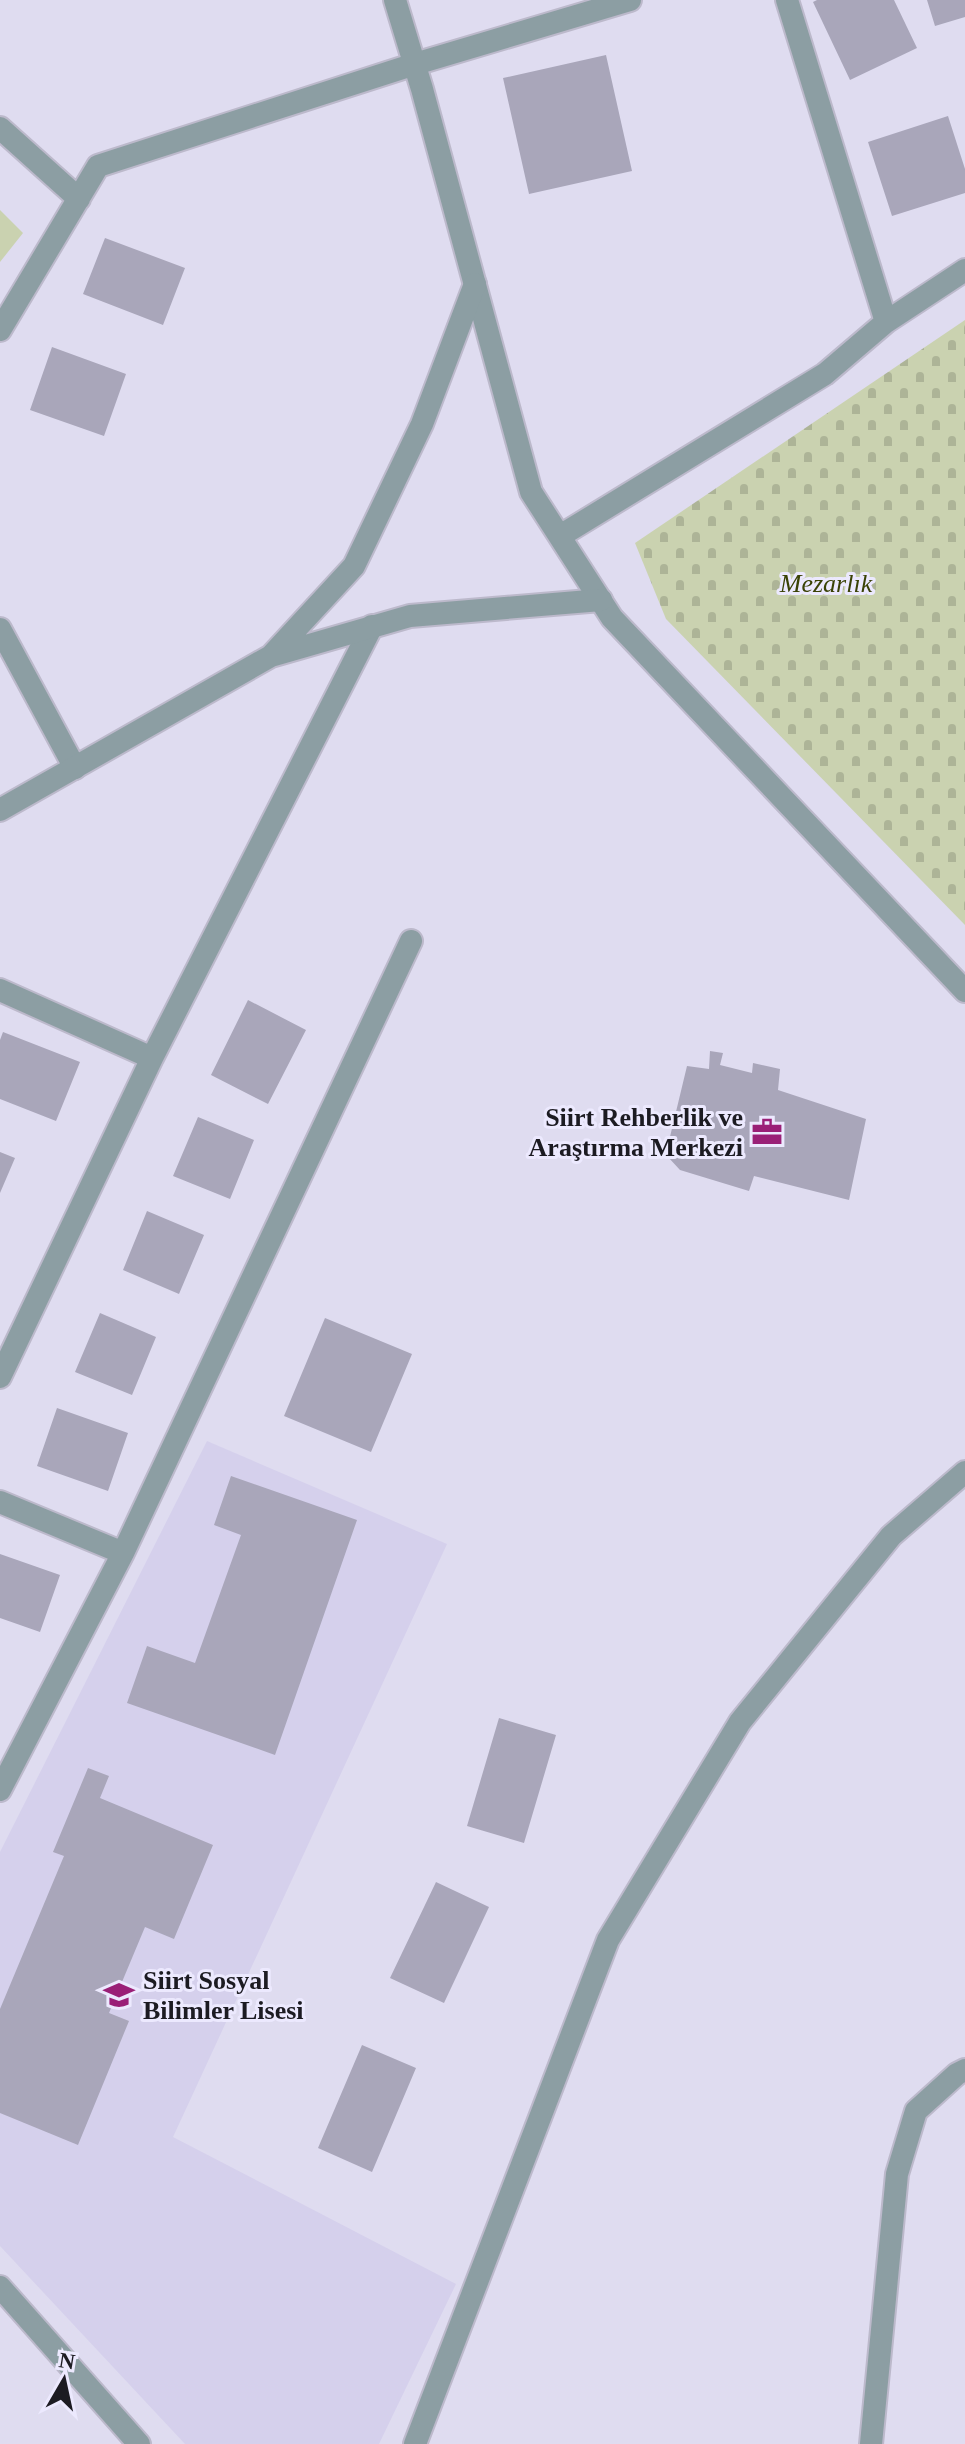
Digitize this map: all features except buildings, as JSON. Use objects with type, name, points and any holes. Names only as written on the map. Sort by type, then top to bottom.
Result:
[{"type":"street","points":[[395,0],[531,492],[612,618],[965,991]]},
{"type":"street","points":[[0,330],[98,166],[415,64],[630,0]]},
{"type":"street","points":[[787,0],[886,322]]},
{"type":"street","points":[[0,128],[79,199]]},
{"type":"street","points":[[560,536],[825,374],[886,322],[965,270]]},
{"type":"street","points":[[271,656],[354,566],[422,424],[475,284]]},
{"type":"street","points":[[0,810],[271,656],[410,616],[601,600]]},
{"type":"street","points":[[0,1377],[152,1058],[372,626]]},
{"type":"street","points":[[0,629],[75,768]]},
{"type":"street","points":[[0,1790],[123,1553],[411,941]]},
{"type":"street","points":[[0,990],[152,1058]]},
{"type":"street","points":[[415,2444],[608,1940],[740,1722],[891,1536],[965,1472]]},
{"type":"street","points":[[0,1502],[123,1553]]},
{"type":"street","points":[[871,2444],[897,2174],[916,2111],[965,2070]]},
{"type":"street","points":[[0,2287],[139,2444]]},
{"type":"shaded area","name":"Siirt Sosyal Bilimler Lisesi","points":[[207,1441],[447,1544],[173,2137],[456,2284],[379,2444],[185,2444],[0,2246],[0,1852]]},
{"type":"green space","points":[[0,210],[23,233],[0,262]]},
{"type":"green space","name":"Mezarlık","points":[[965,320],[965,925],[666,619],[635,543]]},
{"type":"place","name":"Siirt Rehberlik ve Araştırma Merkezi","points":[[767,1132]]},
{"type":"place","name":"Siirt Sosyal Bilimler Lisesi","points":[[119,1995]]}]
